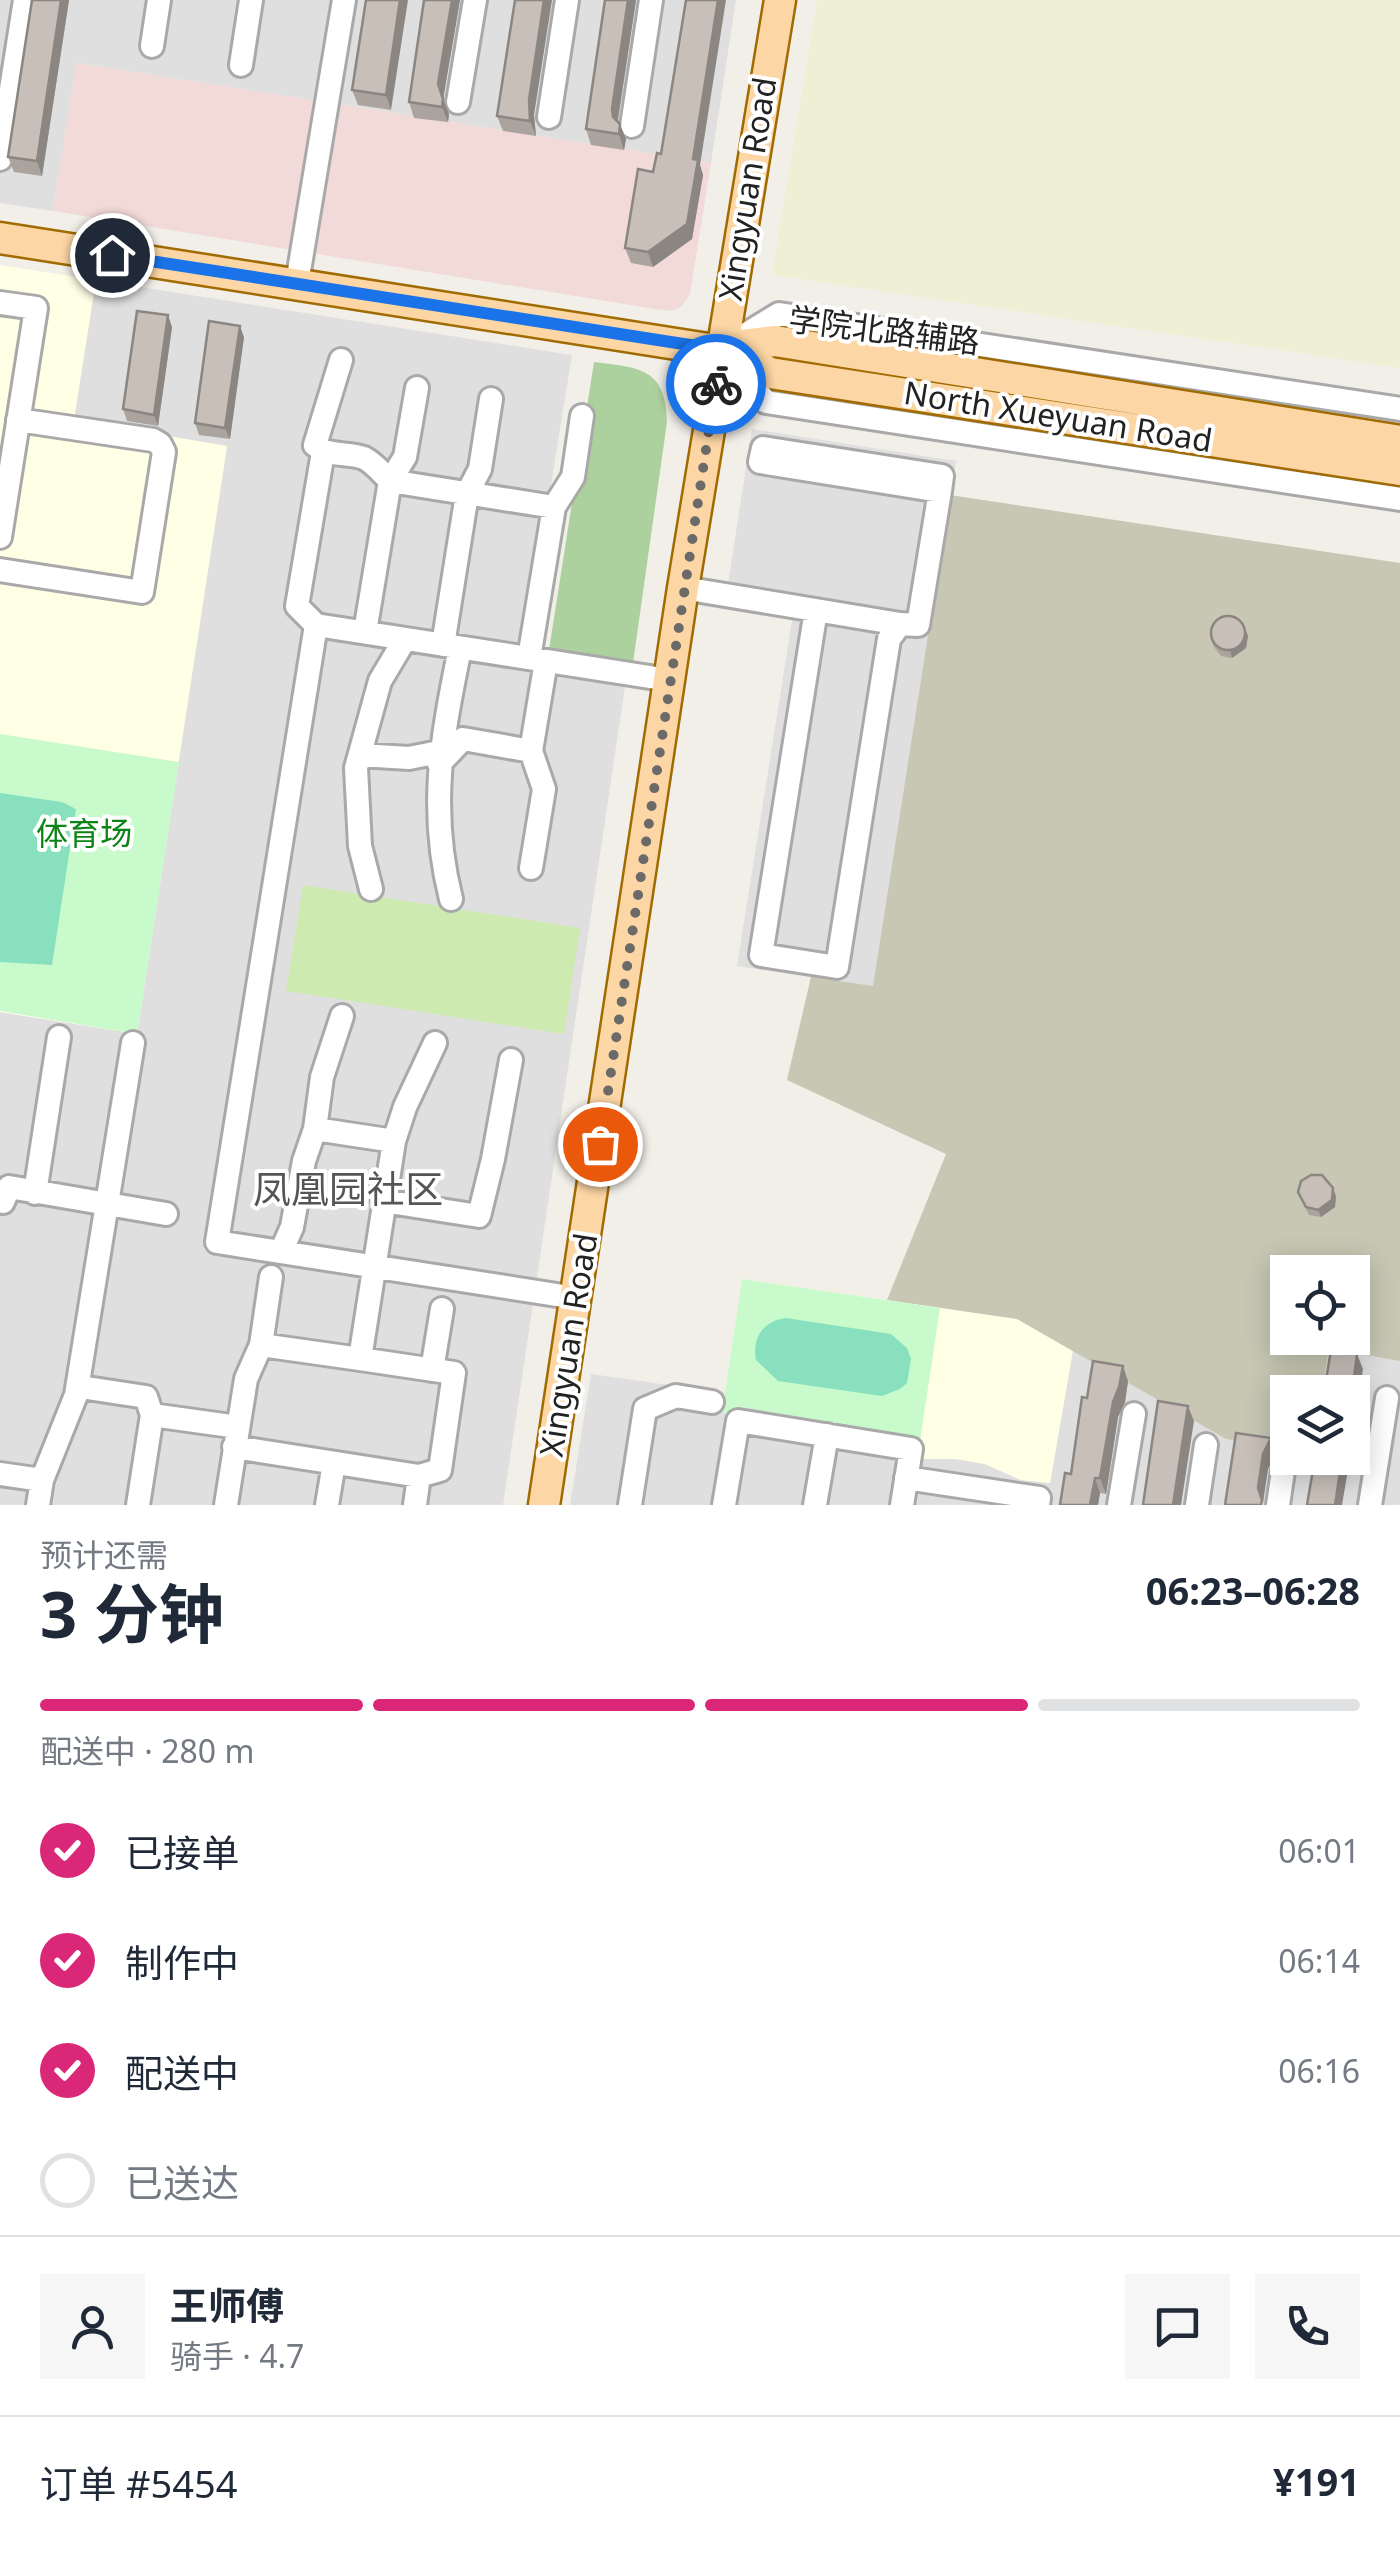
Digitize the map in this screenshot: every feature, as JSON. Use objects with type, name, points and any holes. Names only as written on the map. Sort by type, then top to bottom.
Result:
[{"type":"main road","name":"Xingyuan Road","points":[[662,679],[683,588],[762,0]]},
{"type":"main road","name":"Xingyuan Road","points":[[544,1505],[569,1297],[662,679],[715,349],[780,0]]},
{"type":"main road","name":"North Xueyuan Road","points":[[0,238],[715,349],[770,373],[1002,423],[1400,470]]},
{"type":"main road","name":"North Xueyuan Road","points":[[715,349],[775,340],[1010,378],[1320,458],[1400,441]]},
{"type":"main road","name":"Xingyuan Road","points":[[529,1505],[569,1297]]},
{"type":"street","points":[[0,159],[25,0]]},
{"type":"street","points":[[152,46],[159,0]]},
{"type":"street","points":[[241,65],[251,0]]},
{"type":"street","points":[[297,284],[344,0]]},
{"type":"street","points":[[458,102],[475,0]]},
{"type":"street","points":[[549,117],[567,0]]},
{"type":"street","points":[[632,126],[652,0]]},
{"type":"street","points":[[0,303],[36,308],[0,537]]},
{"type":"street","name":"学院北路辅路","points":[[715,349],[779,314],[1400,409]]},
{"type":"street","points":[[1010,378],[1018,348]]},
{"type":"street","points":[[341,360],[315,445],[324,452],[359,456],[390,481],[554,507]]},
{"type":"street","points":[[365,632],[390,481],[404,456],[417,388]]},
{"type":"street","points":[[1330,398],[1320,458],[1400,499]]},
{"type":"street","points":[[450,899],[440,857],[439,758],[467,494],[480,469],[491,399]]},
{"type":"street","points":[[531,868],[544,790],[531,750],[554,507],[573,477],[582,416]]},
{"type":"street","points":[[0,581],[140,600],[164,452],[160,444],[18,420]]},
{"type":"street","points":[[683,588],[918,625],[940,490],[942,476],[763,448],[760,462],[940,490]]},
{"type":"street","points":[[324,452],[297,606],[316,625],[662,679]]},
{"type":"street","points":[[0,570],[142,592]]},
{"type":"street","points":[[816,610],[761,955],[838,967],[889,639],[900,624]]},
{"type":"street","points":[[316,625],[217,1242],[569,1297]]},
{"type":"street","points":[[371,889],[360,846],[356,768],[380,681],[406,639]]},
{"type":"street","points":[[360,755],[439,758],[463,739],[531,750]]},
{"type":"street","points":[[282,1252],[292,1227],[304,1161],[315,1128],[322,1077],[342,1016]]},
{"type":"street","points":[[35,1192],[59,1036]]},
{"type":"street","points":[[360,1359],[394,1140],[405,1107],[436,1043]]},
{"type":"street","points":[[38,1505],[42,1480],[76,1395],[133,1044]]},
{"type":"street","points":[[383,1201],[479,1216],[494,1159],[511,1060]]},
{"type":"street","points":[[315,1128],[394,1140]]},
{"type":"street","points":[[1,1208],[9,1188],[166,1214]]},
{"type":"street","points":[[226,1505],[246,1378],[261,1345],[271,1278]]},
{"type":"street","points":[[432,1370],[442,1309]]},
{"type":"street","points":[[152,1415],[334,1463],[419,1476],[440,1470],[454,1373],[261,1345]]},
{"type":"street","points":[[87,1388],[146,1397],[152,1415],[138,1505]]},
{"type":"street","points":[[630,1505],[645,1409],[676,1396],[712,1402]]},
{"type":"street","points":[[1372,1505],[1386,1398]]},
{"type":"street","points":[[1120,1505],[1134,1414]]},
{"type":"street","points":[[724,1505],[738,1421],[911,1449],[902,1505]]},
{"type":"street","points":[[816,1505],[826,1435]]},
{"type":"street","points":[[1197,1505],[1206,1446]]},
{"type":"street","points":[[328,1505],[334,1463]]},
{"type":"street","points":[[0,1474],[42,1480]]},
{"type":"street","points":[[1278,1505],[1282,1475]]},
{"type":"street","points":[[414,1505],[419,1476]]},
{"type":"street","points":[[906,1478],[1039,1498],[1038,1505]]},
{"type":"shaded area","points":[[0,0],[736,0],[711,163],[77,63],[53,211],[0,203]]},
{"type":"shaded area","points":[[817,0],[1400,0],[1400,368],[772,275]]},
{"type":"shaded area","points":[[76,63],[711,163],[690,294],[681,307],[671,311],[655,309],[53,211]]},
{"type":"shaded area","points":[[0,265],[96,280],[74,420],[227,446],[137,1034],[0,1012]]},
{"type":"shaded area","points":[[96,280],[572,355],[522,664],[626,680],[503,1505],[50,1505],[94,1377],[72,1373],[32,1468],[26,1505],[0,1505],[0,1012],[137,1033],[227,447],[73,420]]},
{"type":"shaded area","points":[[752,429],[956,461],[873,987],[737,966],[793,615],[725,603]]},
{"type":"shaded area","points":[[950,495],[1400,563],[1400,1361],[1364,1355],[1370,1355],[1370,1255],[1270,1255],[1270,1355],[1328,1355],[1325,1375],[1270,1375],[1270,1447],[1226,1439],[1017,1319],[887,1300],[946,1154],[787,1080],[811,977],[873,986]]},
{"type":"shaded area","points":[[742,1279],[1017,1319],[1073,1350],[1050,1483],[1021,1480],[985,1464],[918,1459],[919,1441],[722,1412]]},
{"type":"shaded area","points":[[1073,1350],[1226,1439],[1270,1447],[1270,1475],[1370,1475],[1370,1375],[1325,1375],[1328,1355],[1364,1355],[1400,1361],[1400,1505],[570,1505],[591,1374],[725,1393],[723,1412],[920,1441],[918,1459],[985,1464],[1021,1480],[1050,1483]]},
{"type":"green space","points":[[594,362],[647,374],[662,390],[665,404],[667,422],[633,663],[549,650]]},
{"type":"green space","name":"体育场","points":[[0,734],[179,762],[137,1034],[0,1011]]},
{"type":"green space","points":[[0,793],[62,802],[76,809],[52,965],[0,962]]},
{"type":"green space","points":[[303,885],[580,928],[564,1034],[286,991]]},
{"type":"green space","points":[[742,1279],[940,1308],[920,1441],[722,1412]]},
{"type":"green space","points":[[786,1318],[891,1334],[907,1348],[911,1359],[907,1383],[882,1396],[778,1381],[756,1360],[756,1345],[765,1327]]},
{"type":"building","points":[[32,0],[61,0],[37,161],[8,157]]},
{"type":"building","points":[[366,0],[400,0],[386,95],[352,90]]},
{"type":"building","points":[[424,0],[452,0],[438,84],[442,107],[409,102]]},
{"type":"building","points":[[515,0],[544,0],[529,100],[530,121],[497,116]]},
{"type":"building","points":[[605,0],[628,0],[612,109],[620,124],[619,134],[586,129]]},
{"type":"building","points":[[686,0],[718,0],[687,224],[648,252],[625,248],[638,169],[653,172],[657,153],[661,154]]},
{"type":"building","points":[[137,311],[168,315],[154,415],[123,409]]},
{"type":"building","points":[[209,321],[240,326],[225,428],[195,423]]},
{"type":"building","points":[[1228,616],[1240,621],[1245,633],[1240,645],[1228,650],[1216,645],[1211,633],[1216,621]]},
{"type":"building","points":[[1311,1175],[1322,1175],[1333,1188],[1332,1200],[1318,1210],[1306,1207],[1298,1192],[1301,1181]]},
{"type":"building","points":[[1330,1355],[1357,1355],[1354,1375],[1327,1375]]},
{"type":"building","points":[[1093,1361],[1123,1366],[1100,1478],[1095,1478],[1090,1505],[1060,1505],[1065,1473],[1071,1474],[1082,1397],[1087,1398]]},
{"type":"building","points":[[1158,1401],[1188,1406],[1173,1505],[1143,1505]]},
{"type":"building","points":[[1236,1433],[1270,1438],[1263,1454],[1258,1488],[1261,1505],[1225,1505]]},
{"type":"building","points":[[1312,1475],[1339,1475],[1335,1505],[1307,1505]]},
{"type":"way so far","points":[[600,1144],[716,384]]},
{"type":"district","name":"凤凰园社区","points":[[348,1190]]},
{"type":"route","points":[[112,255],[722,350],[716,384]]}]
